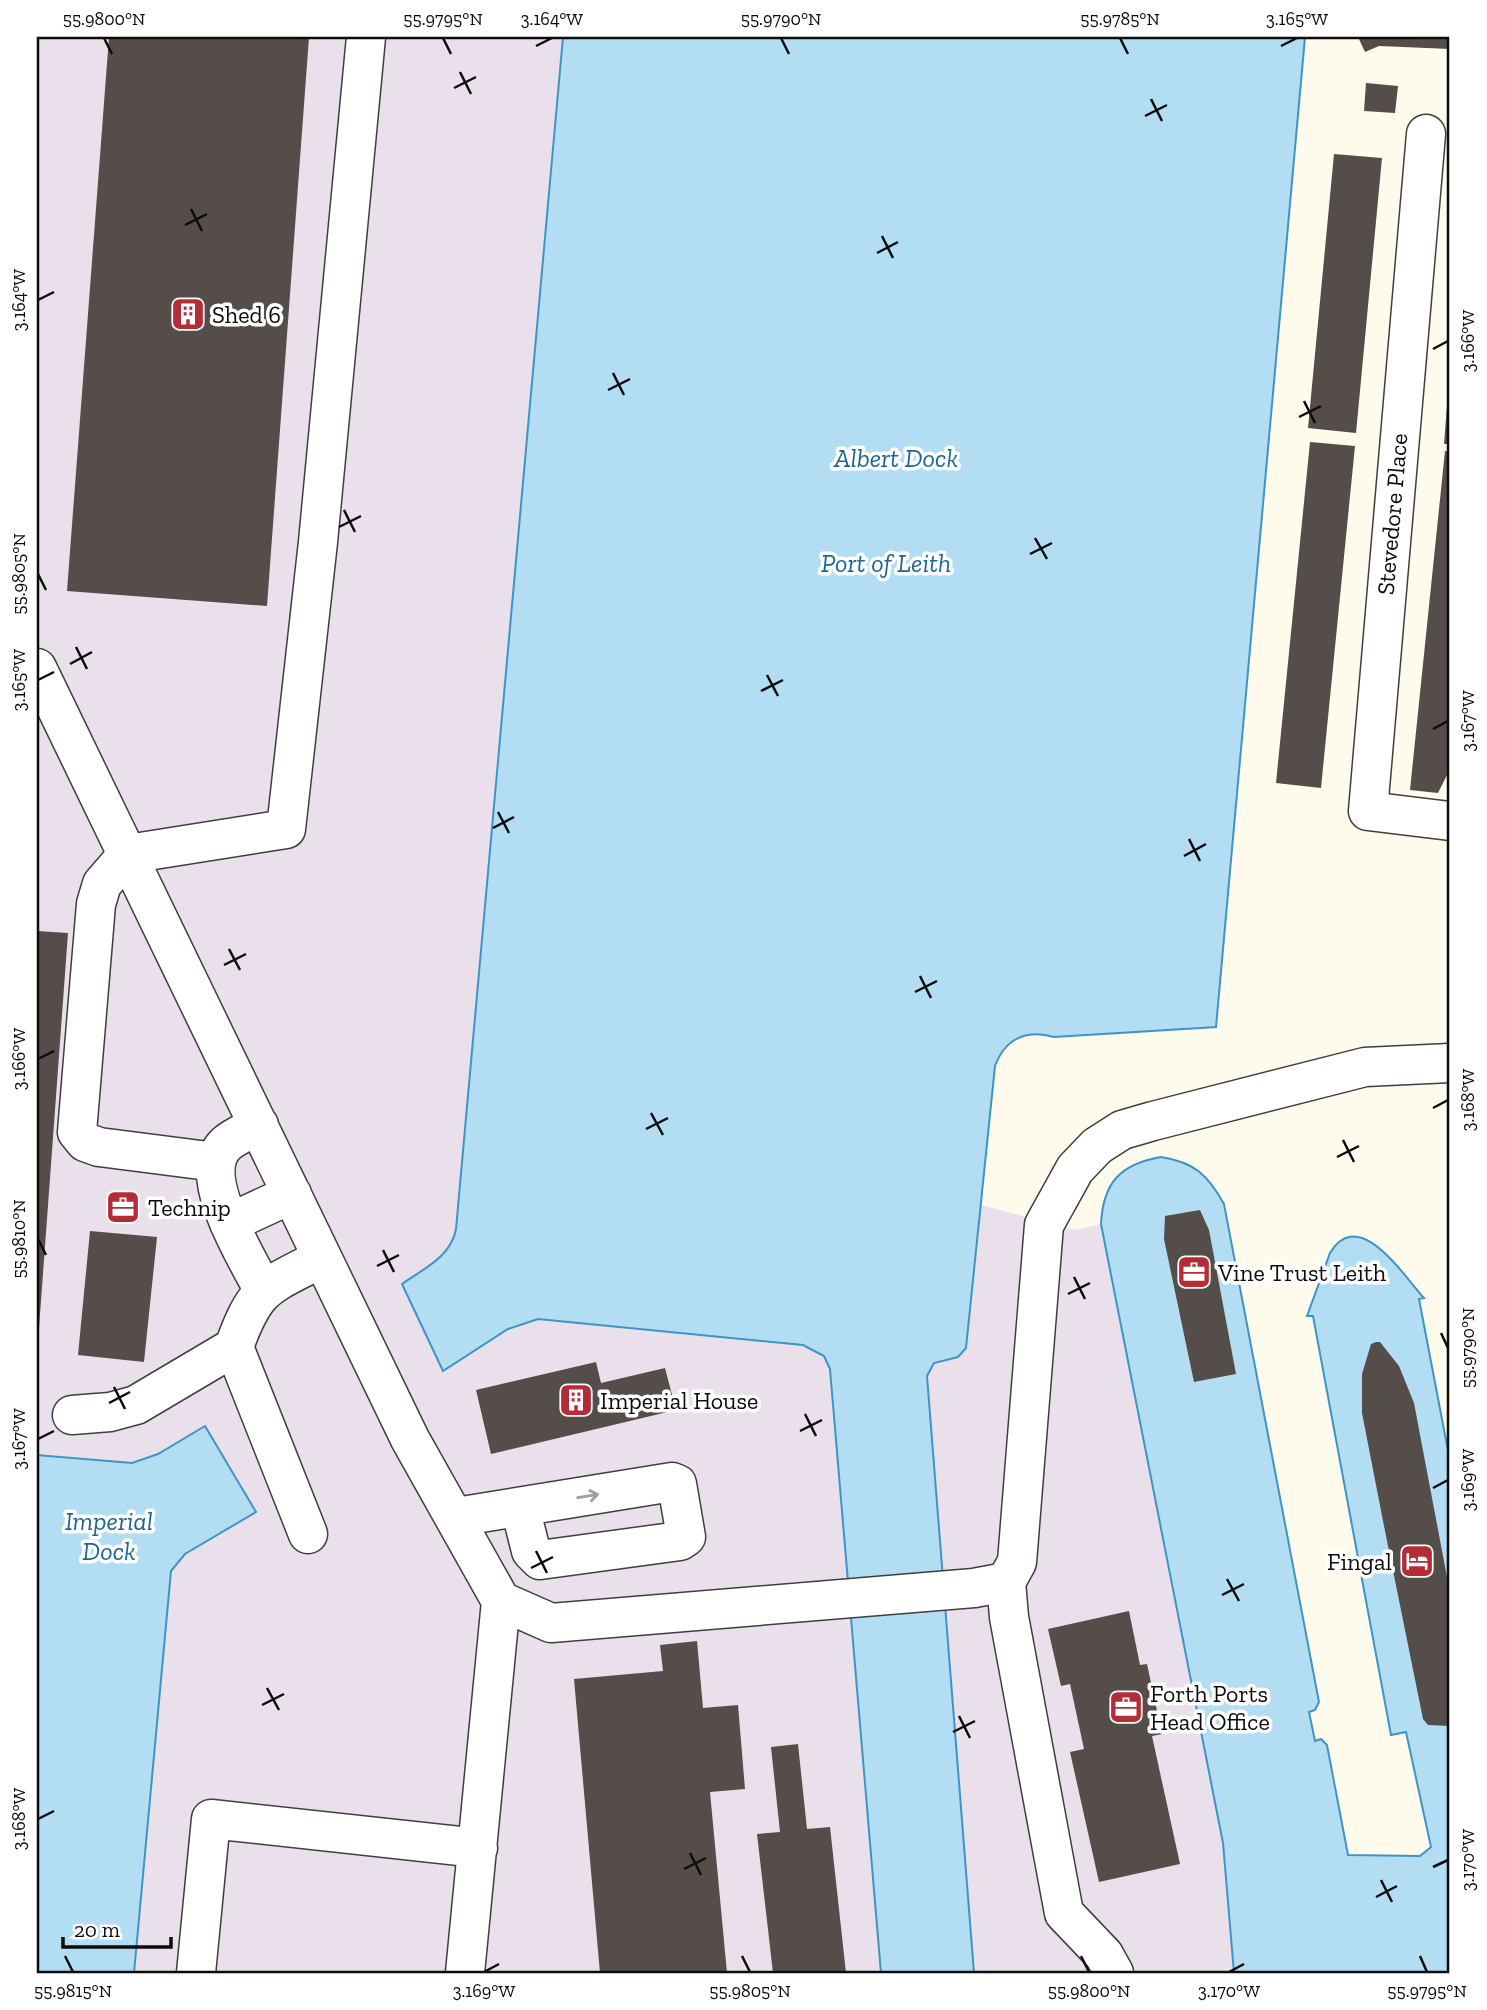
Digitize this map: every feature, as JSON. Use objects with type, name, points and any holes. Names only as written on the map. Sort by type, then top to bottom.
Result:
[{"type":"street","points":[[216,1161],[99,1147],[85,1142],[77,1132],[96,904],[102,884],[128,854],[286,830],[318,542],[366,37]]},
{"type":"street","name":"Stevedore Place","points":[[1424,139],[1368,811],[1450,821]]},
{"type":"street","points":[[37,668],[410,1439],[501,1601],[465,1973]]},
{"type":"street","points":[[501,1601],[551,1623],[990,1585],[1017,1562],[1044,1225],[1075,1169],[1097,1146],[1122,1130],[1153,1121],[1365,1067],[1450,1063]]},
{"type":"street","points":[[258,1125],[225,1145],[216,1161],[218,1192],[229,1223],[263,1289]]},
{"type":"street","points":[[229,1223],[292,1194]]},
{"type":"street","points":[[72,1415],[110,1412],[136,1405],[234,1346],[246,1314],[263,1289],[322,1258]]},
{"type":"street","points":[[234,1346],[307,1534]]},
{"type":"street","points":[[456,1517],[520,1507]]},
{"type":"street","points":[[990,1585],[1009,1618],[1065,1913],[1104,1955],[1114,1973]]},
{"type":"street","points":[[196,1973],[211,1819],[478,1849]]},
{"type":"shaded area","points":[[37,37],[563,37],[456,1229],[454,1241],[447,1252],[402,1285],[443,1371],[508,1329],[538,1319],[803,1345],[824,1356],[830,1368],[881,1973],[134,1973],[171,1571],[177,1561],[194,1548],[205,1426],[158,1454],[132,1463],[37,1455]]},
{"type":"shaded area","points":[[981,1205],[1075,1230],[1101,1224],[1223,1843],[1234,1973],[974,1973],[927,1376],[934,1363],[953,1359],[967,1340]]},
{"type":"water","name":"Port of Leith","points":[[563,37],[1305,37],[1216,1027],[1054,1037],[1034,1034],[1018,1038],[1004,1049],[995,1066],[966,1348],[958,1357],[934,1363],[927,1376],[974,1973],[881,1973],[830,1369],[824,1356],[803,1345],[538,1319],[508,1329],[443,1371],[402,1284],[442,1255],[456,1229]]},
{"type":"water","points":[[1161,1157],[1183,1162],[1199,1171],[1224,1204],[1319,1702],[1315,1710],[1309,1712],[1315,1741],[1321,1739],[1327,1745],[1348,1855],[1420,1856],[1431,1847],[1406,1732],[1391,1735],[1313,1316],[1307,1316],[1330,1253],[1342,1240],[1354,1237],[1367,1240],[1380,1249],[1424,1298],[1419,1299],[1450,1461],[1450,1973],[1234,1973],[1223,1843],[1101,1224],[1105,1197],[1116,1178],[1135,1165]]},
{"type":"water","name":"Imperial Dock","points":[[205,1426],[256,1512],[185,1554],[171,1571],[134,1973],[37,1973],[37,1455],[132,1463],[158,1454]]},
{"type":"building","name":"Shed 6","points":[[109,37],[309,37],[267,606],[67,591]]},
{"type":"building","points":[[1358,37],[1450,37],[1450,49],[1379,46],[1365,52]]},
{"type":"building","points":[[1366,83],[1398,86],[1395,113],[1364,111]]},
{"type":"building","points":[[1334,154],[1382,158],[1356,433],[1308,428]]},
{"type":"building","points":[[1448,393],[1450,444],[1444,444]]},
{"type":"building","points":[[1310,442],[1355,446],[1321,788],[1276,783]]},
{"type":"building","points":[[1445,451],[1450,451],[1450,769],[1438,793],[1410,790]]},
{"type":"building","points":[[37,931],[68,933],[39,1328],[37,1328]]},
{"type":"building","name":"Vine Trust Leith","points":[[1200,1210],[1209,1230],[1236,1374],[1194,1382],[1164,1239],[1165,1216]]},
{"type":"building","points":[[90,1231],[157,1237],[144,1362],[78,1355]]},
{"type":"building","name":"Fingal","points":[[1380,1342],[1399,1366],[1414,1403],[1450,1593],[1450,1726],[1428,1725],[1423,1719],[1362,1413],[1362,1374],[1371,1344]]},
{"type":"building","name":"Imperial House","points":[[596,1362],[601,1383],[665,1368],[676,1410],[491,1454],[476,1390]]},
{"type":"building","points":[[1129,1611],[1140,1665],[1147,1664],[1162,1734],[1152,1736],[1180,1864],[1099,1882],[1070,1752],[1084,1749],[1070,1684],[1061,1686],[1048,1629]]},
{"type":"building","points":[[697,1641],[703,1708],[738,1705],[745,1789],[710,1792],[727,1973],[600,1973],[574,1679],[663,1671],[660,1645]]},
{"type":"building","points":[[798,1744],[807,1829],[830,1827],[846,1973],[773,1973],[757,1834],[780,1832],[771,1747]]},
{"type":"place","name":"Shed 6","points":[[188,314]]},
{"type":"place","name":"Technip","points":[[123,1207]]},
{"type":"place","name":"Vine Trust Leith","points":[[1194,1272]]},
{"type":"place","name":"Imperial House","points":[[576,1400]]},
{"type":"place","name":"Fingal","points":[[1417,1561]]},
{"type":"place","name":"Forth Ports Head Office","points":[[1126,1707]]},
{"type":"water label","name":"Albert Dock","points":[[896,458]]}]
